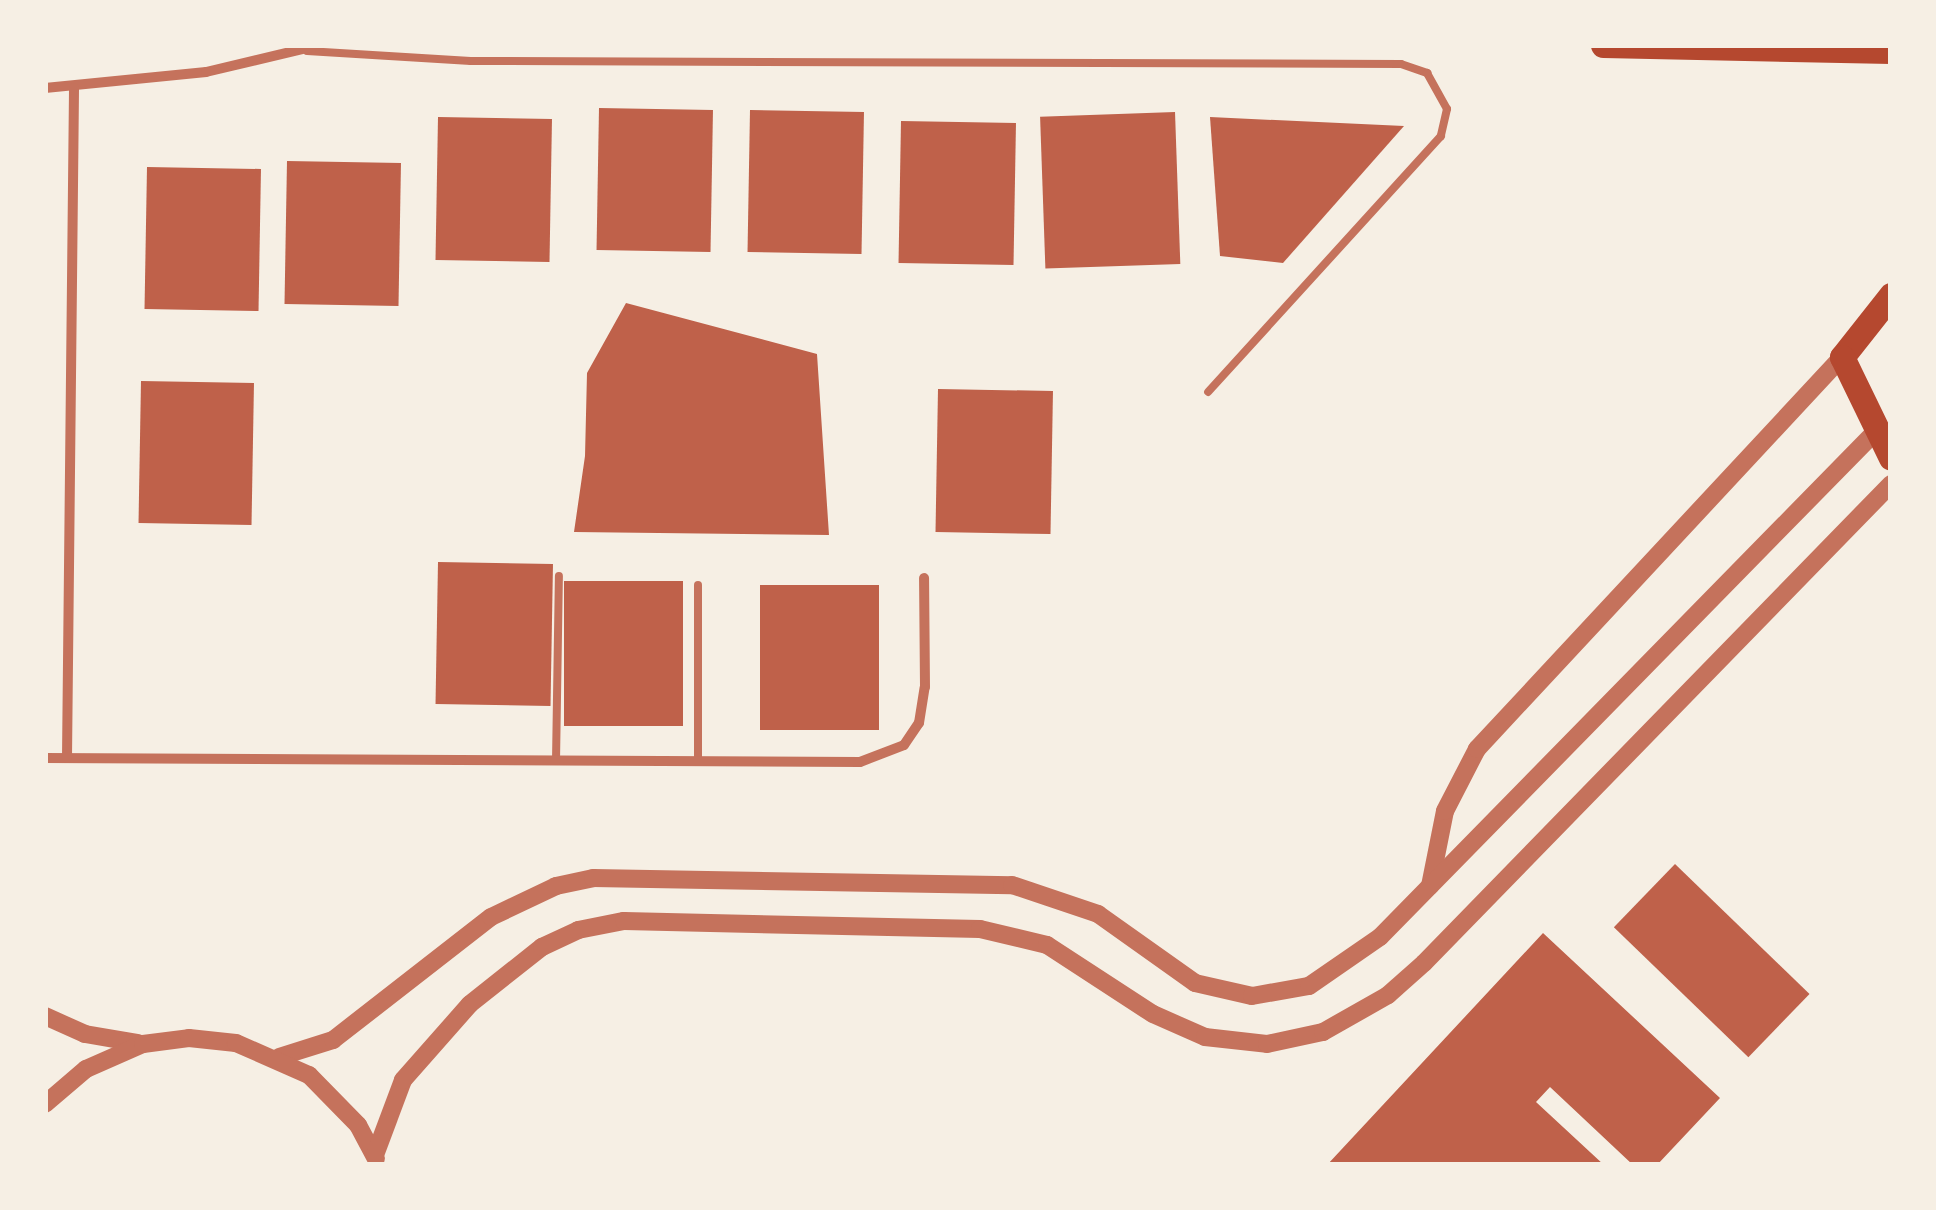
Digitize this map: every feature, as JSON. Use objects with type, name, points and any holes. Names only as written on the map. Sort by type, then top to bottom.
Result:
[{"type":"main road","points":[[1603,45],[1891,51]]},
{"type":"main road","points":[[1864,52],[1891,65]]},
{"type":"main road","points":[[1845,354],[1891,295]]},
{"type":"main road","points":[[1845,354],[1865,344],[1891,319]]},
{"type":"main road","points":[[1845,354],[1891,458]]},
{"type":"street","points":[[45,88],[206,72],[319,45]]},
{"type":"street","points":[[66,758],[74,88]]},
{"type":"street","points":[[1430,887],[1446,811],[1477,748],[1845,354]]},
{"type":"street","points":[[280,1058],[345,1033],[492,917],[556,886],[592,878],[1012,886],[1098,914],[1195,983],[1252,996],[1281,994],[1335,974],[1430,887],[1879,428]]},
{"type":"street","points":[[376,1160],[402,1080],[470,1004],[542,947],[578,930],[624,921],[980,929],[1046,945],[1152,1014],[1205,1037],[1268,1044],[1323,1032],[1388,995],[1424,963],[1891,484]]},
{"type":"street","points":[[45,758],[860,762],[904,745],[919,723],[925,686],[924,578]]},
{"type":"street","points":[[45,1016],[85,1034],[143,1044],[205,1039],[280,1058],[336,1098],[376,1160]]},
{"type":"street","points":[[45,1104],[86,1069],[143,1044]]},
{"type":"lane","points":[[297,50],[472,61],[1401,64],[1427,73],[1447,109],[1441,136],[1208,392]]},
{"type":"lane","points":[[556,761],[559,576]]},
{"type":"lane","points":[[698,584],[698,761]]},
{"type":"building","points":[[599,108],[713,110],[711,252],[597,250]]},
{"type":"building","points":[[750,110],[864,112],[862,254],[748,252]]},
{"type":"building","points":[[1175,112],[1180,264],[1045,269],[1040,117]]},
{"type":"building","points":[[438,117],[552,119],[549,262],[436,260]]},
{"type":"building","points":[[1210,117],[1404,126],[1283,263],[1220,256]]},
{"type":"building","points":[[901,121],[1016,123],[1014,265],[899,263]]},
{"type":"building","points":[[287,161],[401,163],[398,306],[285,304]]},
{"type":"building","points":[[147,167],[261,169],[259,311],[145,309]]},
{"type":"building","points":[[626,303],[817,354],[829,535],[574,532],[585,456],[587,373]]},
{"type":"building","points":[[141,381],[254,383],[252,525],[139,523]]},
{"type":"building","points":[[938,389],[1053,391],[1050,534],[936,532]]},
{"type":"building","points":[[438,562],[553,564],[551,706],[436,704]]},
{"type":"building","points":[[564,581],[683,581],[683,726],[564,726]]},
{"type":"building","points":[[760,585],[879,585],[879,730],[760,730]]},
{"type":"building","points":[[1675,864],[1810,994],[1748,1057],[1614,927]]},
{"type":"building","points":[[1543,933],[1720,1098],[1657,1165],[1633,1165],[1550,1087],[1536,1102],[1604,1165],[1327,1165]]}]
